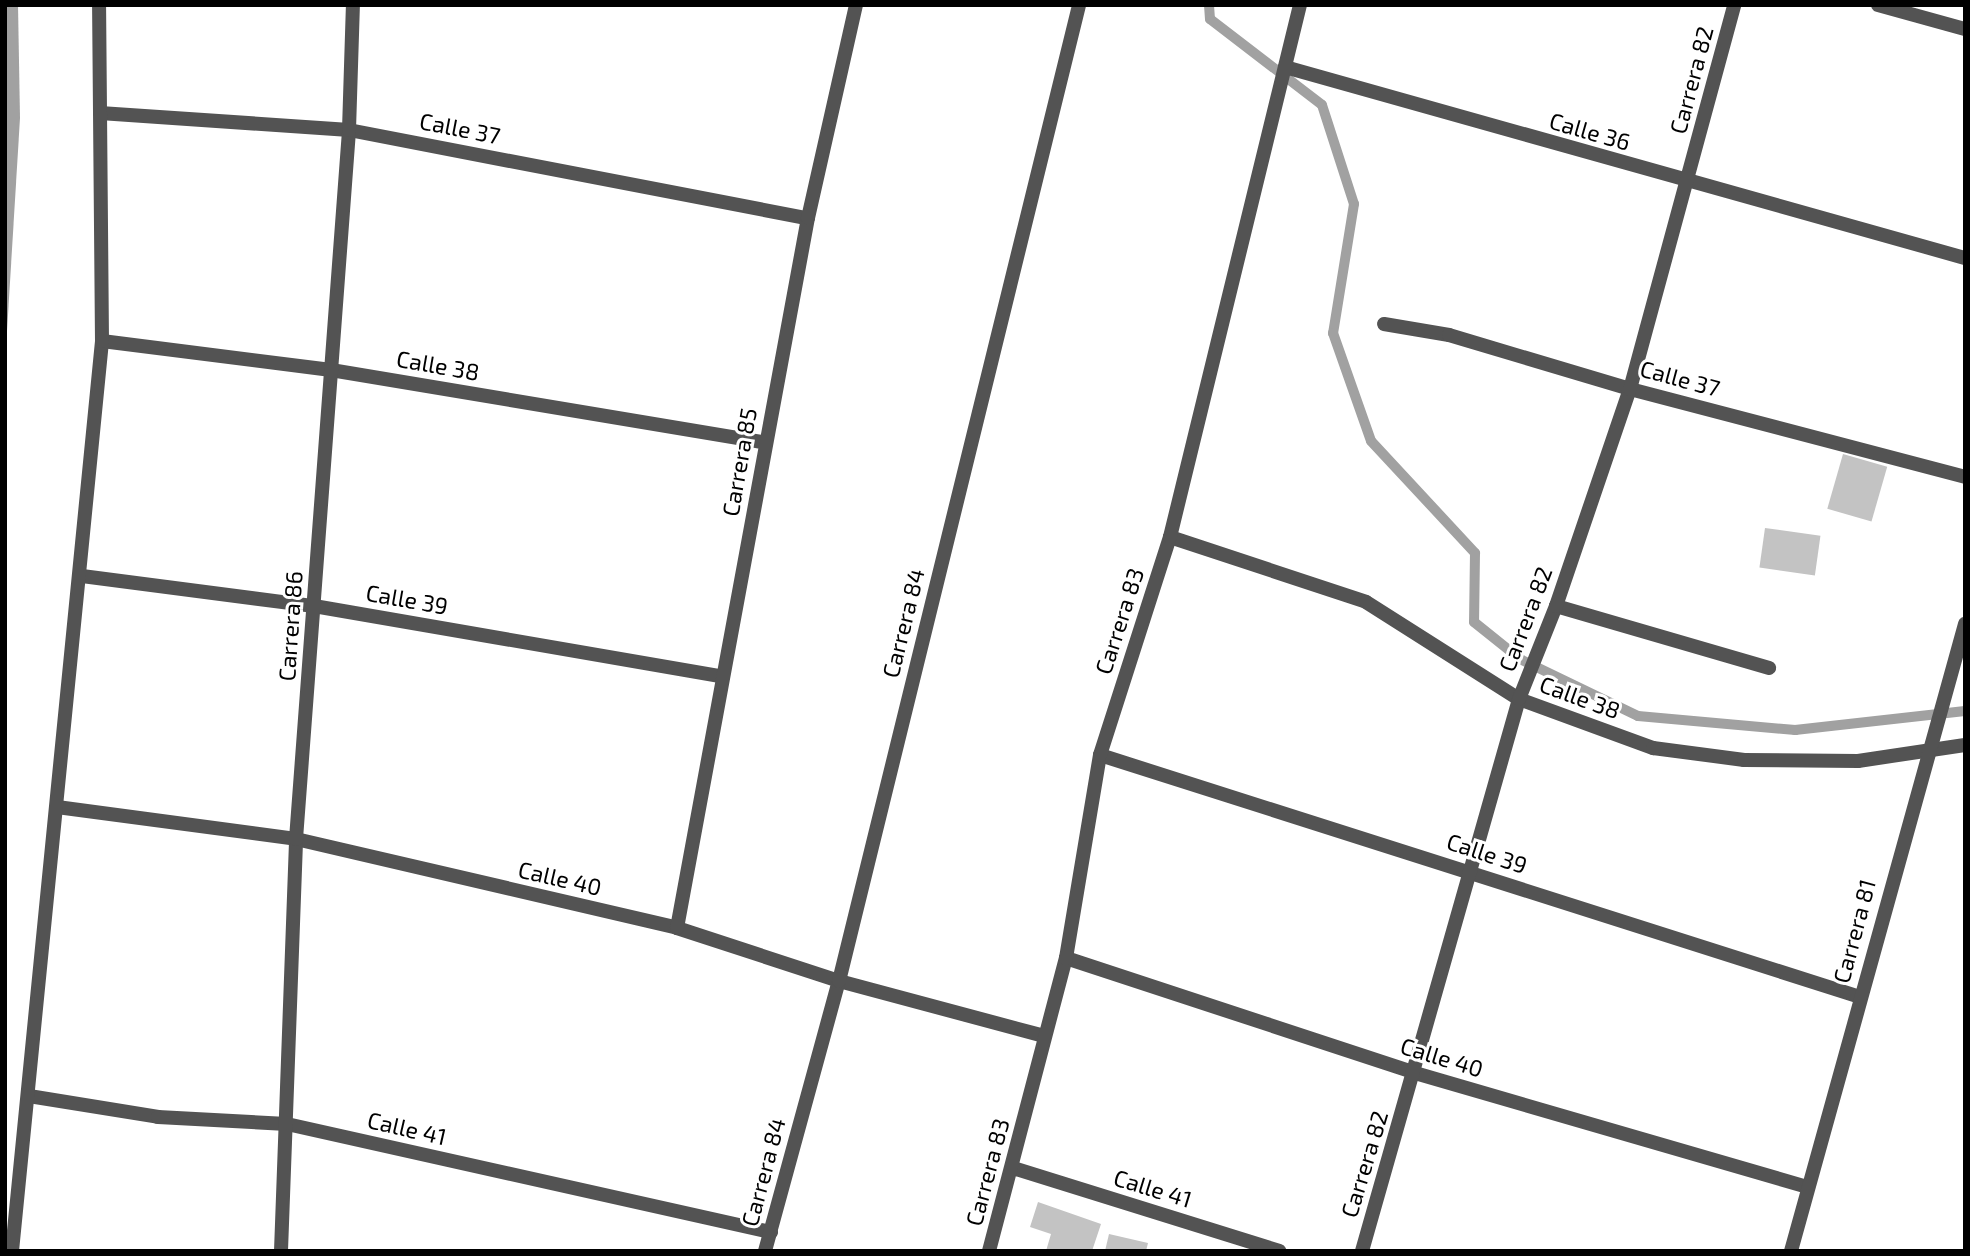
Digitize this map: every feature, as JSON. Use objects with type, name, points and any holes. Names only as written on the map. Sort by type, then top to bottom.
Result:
[{"type":"street","points":[[12,1251],[82,576],[102,341],[99,5]]},
{"type":"street","name":"Carrera 86","points":[[281,1251],[296,839],[349,130],[353,5]]},
{"type":"street","name":"Carrera 85","points":[[677,928],[808,218],[856,5]]},
{"type":"street","name":"Carrera 84","points":[[765,1251],[839,981],[1079,5]]},
{"type":"street","name":"Carrera 83","points":[[989,1251],[1013,1168],[1044,1036],[1066,958],[1101,755],[1170,537],[1300,5]]},
{"type":"street","name":"Carrera 82","points":[[1362,1251],[1415,1073],[1519,699],[1556,606],[1630,388],[1688,183],[1734,5]]},
{"type":"street","points":[[1878,5],[1965,29]]},
{"type":"street","name":"Calle 36","points":[[1284,70],[1965,258]]},
{"type":"street","name":"Calle 37","points":[[100,113],[349,130],[808,218]]},
{"type":"street","name":"Calle 37","points":[[1384,324],[1449,335],[1630,388],[1965,477]]},
{"type":"street","name":"Calle 38","points":[[102,341],[331,370],[766,443]]},
{"type":"street","name":"Calle 38","points":[[1170,537],[1366,602],[1519,699],[1653,748],[1744,760],[1858,761],[1927,754],[1965,745]]},
{"type":"street","name":"Calle 39","points":[[82,576],[314,606],[723,677]]},
{"type":"street","points":[[1556,606],[1769,668]]},
{"type":"street","name":"Carrera 81","points":[[1791,1251],[1932,732],[1965,624]]},
{"type":"street","name":"Calle 39","points":[[1101,755],[1860,997]]},
{"type":"street","name":"Calle 40","points":[[57,807],[296,839],[677,928],[839,981],[1044,1036]]},
{"type":"street","name":"Calle 40","points":[[1066,958],[1415,1073],[1808,1187]]},
{"type":"street","name":"Calle 41","points":[[29,1096],[158,1116],[287,1124],[771,1232]]},
{"type":"street","name":"Calle 41","points":[[1013,1168],[1279,1251]]},
{"type":"shaded area","points":[[5,5],[18,5],[20,118],[5,364]]},
{"type":"building","points":[[1843,454],[1887,467],[1872,521],[1827,509]]},
{"type":"building","points":[[1765,528],[1820,536],[1815,575],[1759,568]]},
{"type":"building","points":[[1038,1202],[1101,1224],[1092,1251],[1046,1251],[1051,1234],[1030,1227]]},
{"type":"building","points":[[1109,1234],[1148,1243],[1146,1251],[1105,1251]]},
{"type":"waterway","points":[[1209,5],[1210,19],[1322,105],[1354,204],[1333,333],[1371,441],[1475,553],[1474,622],[1520,659],[1638,716],[1795,730],[1965,711]]}]
